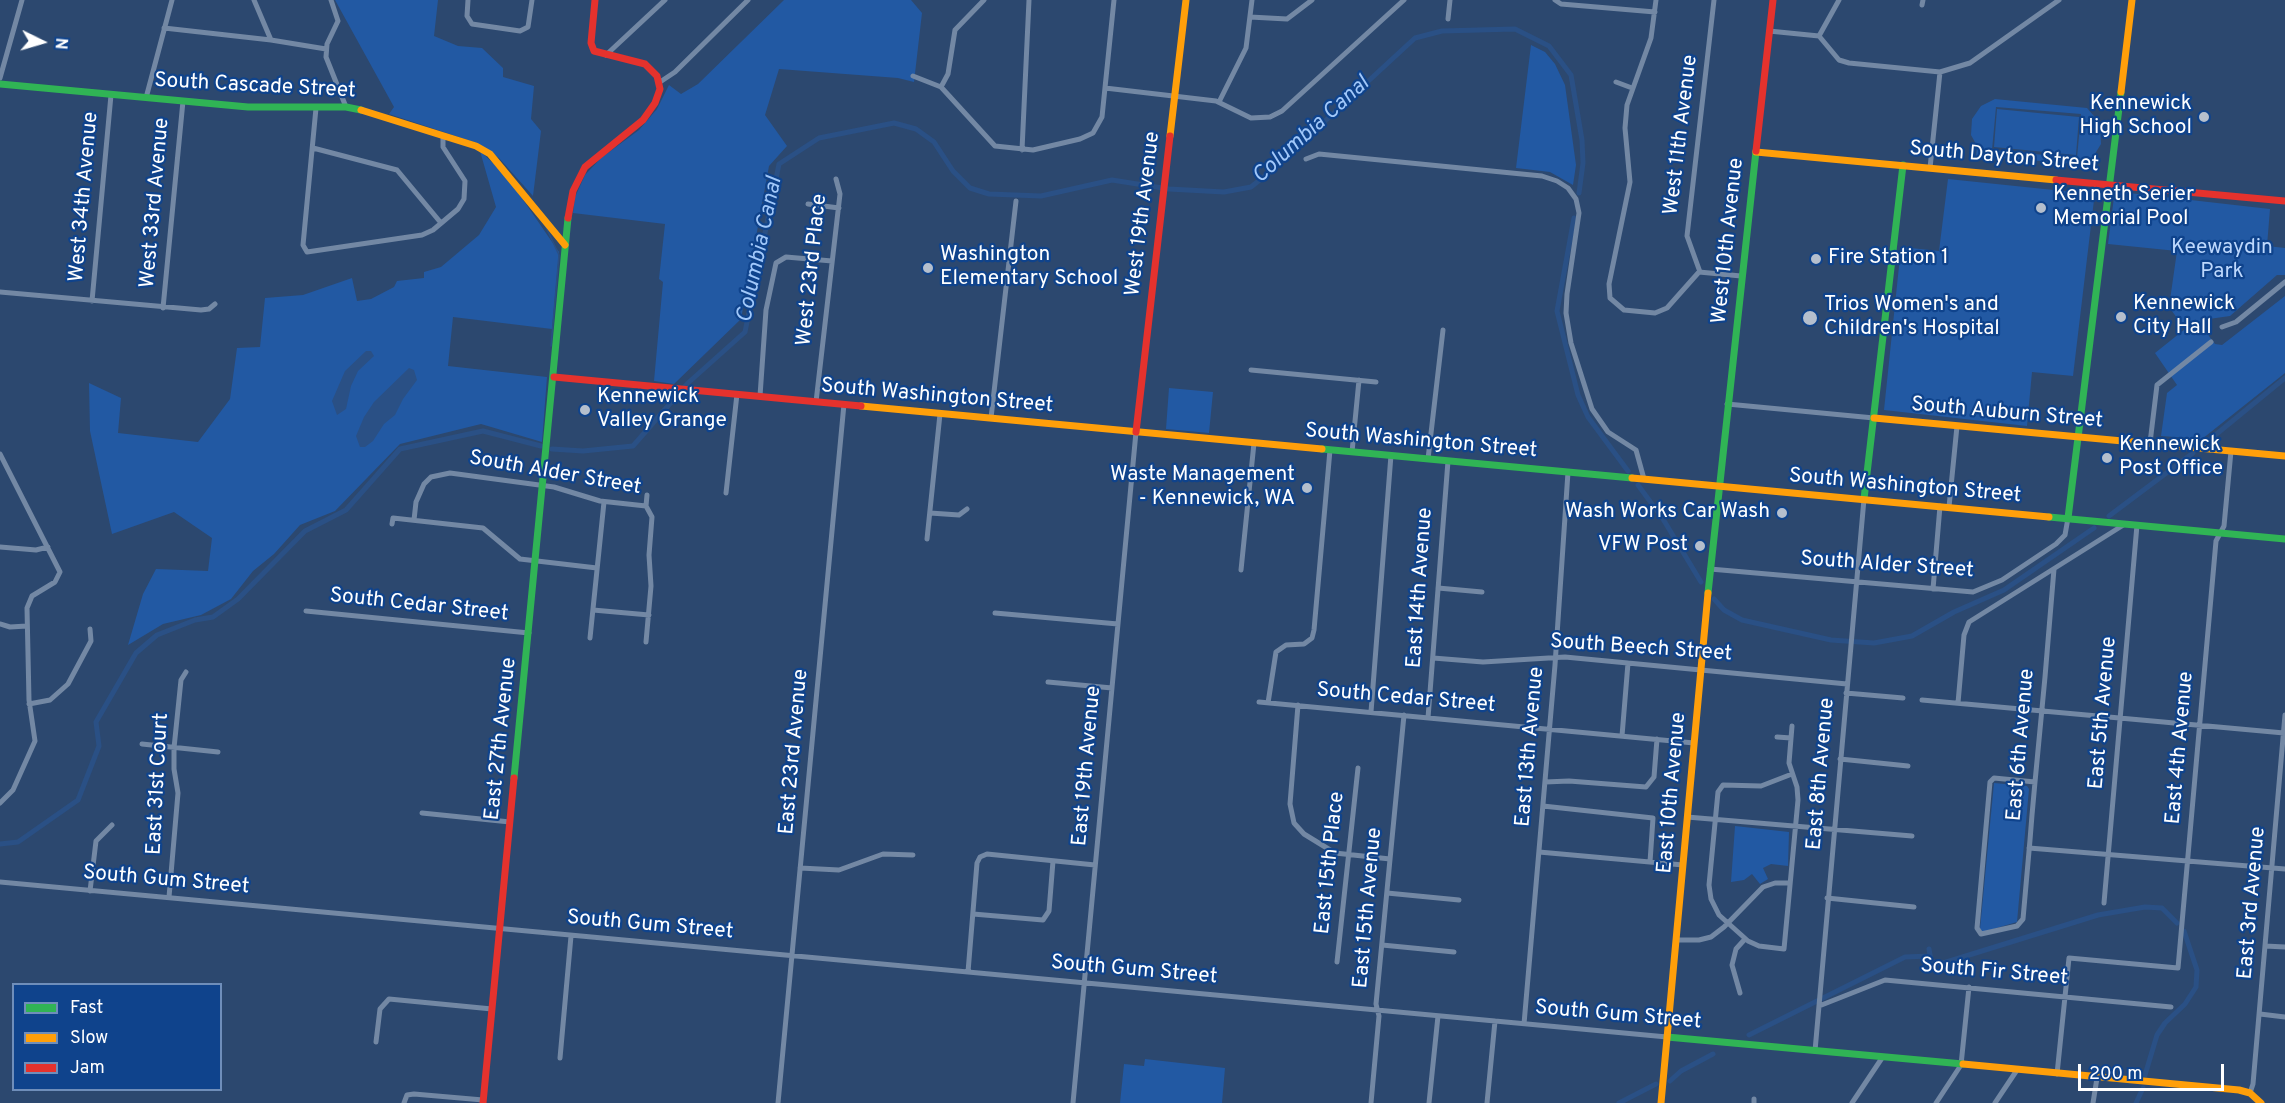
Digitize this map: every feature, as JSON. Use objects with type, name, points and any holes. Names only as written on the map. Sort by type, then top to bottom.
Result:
[{"type":"main road","points":[[596,0],[591,43],[594,51],[642,62],[654,72],[660,82]]},
{"type":"main road","name":"West 19th Avenue","points":[[1136,432],[1186,0]]},
{"type":"main road","name":"West 10th Avenue","points":[[1718,486],[1773,0]]},
{"type":"main road","points":[[2068,518],[2080,437],[2132,0]]},
{"type":"main road","name":"East 27th Avenue","points":[[483,1101],[570,203],[581,175],[597,155],[643,120],[657,98],[660,82]]},
{"type":"main road","name":"South Cascade Street","points":[[0,84],[274,109],[346,107],[375,112],[476,146],[497,160],[565,245]]},
{"type":"main road","name":"South Dayton Street","points":[[1756,152],[2285,201]]},
{"type":"main road","points":[[1864,499],[1903,165]]},
{"type":"main road","name":"South Washington Street","points":[[554,377],[2285,539]]},
{"type":"main road","name":"South Auburn Street","points":[[1874,418],[2285,456]]},
{"type":"main road","name":"East 10th Avenue","points":[[1661,1103],[1718,486]]},
{"type":"main road","name":"South Gum Street","points":[[1667,1037],[2250,1093]]},
{"type":"main road","points":[[2250,1093],[2261,1103]]},
{"type":"street","points":[[0,78],[22,0]]},
{"type":"street","points":[[146,98],[172,0]]},
{"type":"street","points":[[254,0],[271,40]]},
{"type":"street","points":[[331,0],[338,21],[326,49],[326,57],[346,107]]},
{"type":"street","points":[[468,0],[467,16],[470,22],[498,28],[525,29],[529,23],[532,0]]},
{"type":"street","points":[[606,55],[664,0]]},
{"type":"street","points":[[660,82],[675,72],[748,0]]},
{"type":"street","points":[[941,87],[948,74],[955,30],[984,0]]},
{"type":"street","points":[[1022,150],[1029,0]]},
{"type":"street","points":[[913,76],[941,87],[990,143],[1001,147],[1038,150],[1080,139],[1093,133],[1102,117],[1114,0]]},
{"type":"street","points":[[1219,102],[1243,56],[1252,0]]},
{"type":"street","points":[[1250,17],[1287,19],[1312,0]]},
{"type":"street","points":[[1105,88],[1219,102],[1251,118],[1276,115],[1404,0]]},
{"type":"street","points":[[1448,19],[1450,0]]},
{"type":"street","points":[[1555,0],[1561,4],[1655,12]]},
{"type":"street","points":[[1601,7],[1602,0]]},
{"type":"street","points":[[1656,0],[1651,38],[1632,88],[1626,120],[1629,190],[1609,284],[1613,302],[1629,311],[1660,312],[1671,304],[1700,272],[1742,276]]},
{"type":"street","name":"West 11th Avenue","points":[[1700,272],[1687,236],[1714,0]]},
{"type":"street","points":[[1819,36],[1839,0]]},
{"type":"street","points":[[1769,31],[1819,36],[1844,62],[1940,72],[1957,69],[1976,59],[2059,0]]},
{"type":"street","points":[[164,28],[271,40],[326,49]]},
{"type":"street","points":[[1930,168],[1940,72]]},
{"type":"street","points":[[1616,82],[1632,88]]},
{"type":"street","name":"West 34th Avenue","points":[[92,301],[111,95]]},
{"type":"street","name":"West 33rd Avenue","points":[[163,308],[183,102]]},
{"type":"street","points":[[316,108],[305,250],[310,252],[374,240],[422,235],[441,224],[462,205],[466,187],[462,175],[443,147],[443,136]]},
{"type":"street","points":[[313,148],[397,170],[441,224]]},
{"type":"street","points":[[1306,159],[1319,154],[1542,176],[1557,180],[1573,194],[1578,206],[1579,220],[1567,294],[1566,313],[1571,343],[1592,409],[1610,434],[1636,450],[1644,479]]},
{"type":"street","name":"West 23rd Place","points":[[816,402],[839,207],[840,189],[836,179]]},
{"type":"street","points":[[991,418],[1016,201]]},
{"type":"street","points":[[808,204],[839,207]]},
{"type":"street","points":[[760,396],[766,310],[773,272],[779,259],[786,257],[832,261]]},
{"type":"street","points":[[2222,327],[2236,322],[2285,282]]},
{"type":"street","points":[[0,292],[163,308],[205,310],[215,304]]},
{"type":"street","points":[[1428,459],[1443,330]]},
{"type":"street","points":[[2150,443],[2157,385],[2211,342]]},
{"type":"street","points":[[1251,370],[1376,382]]},
{"type":"street","points":[[1352,452],[1359,380]]},
{"type":"street","points":[[726,493],[737,394]]},
{"type":"street","name":"East 23rd Avenue","points":[[778,1103],[844,404]]},
{"type":"street","name":"South Auburn Street","points":[[1727,404],[1874,418]]},
{"type":"street","points":[[927,539],[940,414]]},
{"type":"street","points":[[1949,507],[1957,426]]},
{"type":"street","name":"East 19th Avenue","points":[[1073,1103],[1136,432]]},
{"type":"street","points":[[1241,570],[1254,443]]},
{"type":"street","points":[[1269,703],[1272,660],[1278,648],[1304,644],[1312,638],[1314,630],[1330,450]]},
{"type":"street","name":"East 4th Avenue","points":[[2065,997],[2069,958],[2178,968],[2216,541],[2224,526],[2231,451]]},
{"type":"street","points":[[0,454],[60,569],[60,575],[53,583],[38,591],[29,601],[27,626],[30,704],[35,731],[33,749],[13,790],[0,803]]},
{"type":"street","points":[[1371,712],[1391,455]]},
{"type":"street","name":"East 14th Avenue","points":[[1428,718],[1448,461]]},
{"type":"street","name":"East 13th Avenue","points":[[1524,1024],[1550,729],[1568,472]]},
{"type":"street","name":"South Alder Street","points":[[414,520],[419,492],[431,477],[440,474],[506,479],[604,502],[648,507]]},
{"type":"street","points":[[646,642],[652,517],[647,495]]},
{"type":"street","name":"East 8th Avenue","points":[[1815,1052],[1864,499]]},
{"type":"street","points":[[590,638],[604,502]]},
{"type":"street","points":[[1933,589],[1940,506]]},
{"type":"street","points":[[930,513],[959,515],[967,509]]},
{"type":"street","points":[[392,524],[393,518],[483,528],[514,556],[536,562],[597,568]]},
{"type":"street","name":"South Alder Street","points":[[1710,569],[1973,592],[1994,584],[2060,541],[2065,535],[2068,518]]},
{"type":"street","points":[[1958,703],[1966,627],[1969,622],[2125,524]]},
{"type":"street","name":"East 5th Avenue","points":[[2104,903],[2137,525]]},
{"type":"street","points":[[0,547],[36,550],[48,547]]},
{"type":"street","name":"East 6th Avenue","points":[[2035,782],[1994,778],[1990,780],[1978,931],[1986,935],[2021,923],[2029,848],[2042,711],[2054,569]]},
{"type":"street","points":[[1438,588],[1482,592]]},
{"type":"street","points":[[593,610],[649,615]]},
{"type":"street","name":"South Cedar Street","points":[[306,611],[529,633]]},
{"type":"street","points":[[995,613],[1118,624]]},
{"type":"street","points":[[0,624],[10,627],[27,626]]},
{"type":"street","points":[[30,704],[50,700],[68,684],[91,641],[90,629]]},
{"type":"street","name":"South Beech Street","points":[[1433,658],[1483,662],[1555,656],[1847,684]]},
{"type":"street","points":[[1622,736],[1628,663]]},
{"type":"street","name":"East 31st Court","points":[[169,897],[178,793],[174,769],[174,748],[181,680],[186,672]]},
{"type":"street","points":[[1048,682],[1112,688]]},
{"type":"street","points":[[1846,693],[1903,698]]},
{"type":"street","points":[[1922,700],[2284,733]]},
{"type":"street","name":"South Cedar Street","points":[[1258,702],[1694,742]]},
{"type":"street","points":[[1298,705],[1290,813],[1296,826],[1335,853],[1390,859]]},
{"type":"street","name":"East 15th Avenue","points":[[1371,1103],[1382,945],[1404,715]]},
{"type":"street","name":"East 3rd Avenue","points":[[2250,1093],[2253,1085],[2260,1014],[2285,715]]},
{"type":"street","points":[[1792,726],[1789,763],[1798,791],[1785,949],[1759,946],[1745,939],[1717,912],[1709,893],[1721,787],[1761,786],[1792,774]]},
{"type":"street","points":[[1777,737],[1791,738]]},
{"type":"street","points":[[1545,782],[1569,781],[1642,787],[1649,784],[1654,777],[1657,739]]},
{"type":"street","points":[[142,744],[218,752]]},
{"type":"street","points":[[1840,759],[1908,766]]},
{"type":"street","name":"East 15th Place","points":[[1337,962],[1358,768]]},
{"type":"street","points":[[1543,806],[1653,818],[1650,862]]},
{"type":"street","points":[[422,813],[510,822]]},
{"type":"street","points":[[1688,818],[1912,836]]},
{"type":"street","points":[[90,891],[96,841],[112,825]]},
{"type":"street","points":[[2029,848],[2285,869]]},
{"type":"street","points":[[1539,852],[1683,865]]},
{"type":"street","points":[[800,868],[839,870],[883,854],[913,855]]},
{"type":"street","points":[[968,972],[977,863],[980,857],[987,854],[1095,865]]},
{"type":"street","points":[[973,914],[1039,921],[1046,918],[1053,861]]},
{"type":"street","name":"South Gum Street","points":[[0,882],[1667,1037]]},
{"type":"street","points":[[1676,940],[1705,939],[1728,923],[1763,888],[1775,883],[1790,883]]},
{"type":"street","points":[[1387,893],[1459,900]]},
{"type":"street","points":[[1827,898],[1914,906]]},
{"type":"street","points":[[560,1058],[571,936]]},
{"type":"street","points":[[1740,993],[1732,965],[1734,954],[1745,939]]},
{"type":"street","points":[[1382,945],[1454,952]]},
{"type":"street","points":[[2265,946],[2285,948]]},
{"type":"street","name":"South Fir Street","points":[[1820,1002],[1885,980],[2171,1007]]},
{"type":"street","points":[[1936,1103],[1961,1065],[1969,987]]},
{"type":"street","points":[[2057,1074],[2065,997]]},
{"type":"street","points":[[376,1042],[380,1009],[389,999],[492,1009]]},
{"type":"street","points":[[2260,1014],[2285,1017]]},
{"type":"street","points":[[1430,1103],[1438,1016]]},
{"type":"street","points":[[1487,1103],[1495,1021]]},
{"type":"street","points":[[1852,1103],[1882,1058]]},
{"type":"street","points":[[1995,1103],[2017,1070]]},
{"type":"street","points":[[2093,1103],[2097,1078]]},
{"type":"street","points":[[404,1103],[407,1095],[414,1094],[483,1101]]},
{"type":"green space","points":[[335,0],[438,0],[434,36],[458,46],[482,48],[503,68],[503,77],[534,86],[531,119],[541,131],[533,196],[499,158],[477,143],[389,114],[394,107]]},
{"type":"green space","points":[[784,0],[911,0],[922,13],[914,82],[898,78],[779,69],[765,115],[787,146],[769,166],[741,319],[674,384],[654,381],[663,282],[659,279],[665,224],[573,213],[575,197],[585,175],[601,158],[639,130],[657,109],[669,85],[681,94],[698,84]]},
{"type":"green space","points":[[1531,45],[1545,52],[1555,64],[1565,85],[1576,165],[1573,185],[1550,172],[1516,168]]},
{"type":"green space","points":[[1995,99],[2087,108],[2100,123],[2101,144],[2093,157],[2079,164],[1976,156],[1977,146],[1971,135],[1972,119],[1981,106]],"holes":[[[1996,107],[2081,114],[2077,158],[1992,150]]]},
{"type":"green space","points":[[1997,109],[2079,117],[2076,155],[1994,147]]},
{"type":"green space","points":[[480,151],[506,175],[559,252],[552,329],[453,317],[448,366],[547,377],[542,442],[481,424],[400,444],[335,511],[300,525],[274,554],[253,571],[231,599],[201,615],[163,624],[128,645],[143,594],[156,569],[208,571],[212,538],[174,512],[112,534],[90,431],[89,383],[121,398],[118,433],[198,442],[230,399],[237,348],[260,347],[265,298],[303,295],[352,278],[357,301],[371,299],[394,287],[397,281],[424,278],[424,272],[441,267],[479,235],[496,207]]},
{"type":"green space","points":[[1948,179],[2073,192],[2080,189],[2094,190],[2098,194],[2094,200],[2073,376],[2032,372],[2027,426],[1884,410],[1901,247],[1939,251]]},
{"type":"green space","name":"Keewaydin Park","points":[[2120,192],[2270,209],[2267,246],[2285,248],[2285,275],[2277,275],[2230,316],[2209,319],[2209,336],[2215,344],[2222,345],[2285,296],[2285,373],[2202,439],[2161,436],[2167,393],[2177,385],[2155,353],[2185,329],[2169,307],[2177,251],[2108,244],[2114,197]]},
{"type":"green space","points":[[1169,388],[1213,392],[1209,433],[1166,429]]},
{"type":"green space","points":[[1994,783],[2027,786],[2029,789],[2017,922],[1983,932],[1980,929]]},
{"type":"green space","points":[[1735,826],[1789,832],[1788,866],[1771,864],[1763,868],[1768,879],[1760,884],[1752,874],[1744,880],[1731,882]]},
{"type":"green space","points":[[1145,1059],[1225,1068],[1222,1103],[1120,1103],[1124,1064],[1144,1066]]},
{"type":"shaded area","points":[[366,351],[371,351],[374,356],[358,371],[351,386],[346,409],[337,415],[332,401],[345,371]]},
{"type":"shaded area","points":[[409,368],[414,370],[417,380],[395,415],[384,424],[373,441],[365,447],[360,447],[356,436],[364,417],[374,402]]},
{"type":"waterway","name":"Columbia Canal","points":[[552,449],[583,451],[633,446],[688,383],[745,332],[779,164],[819,138],[894,123],[916,129],[934,142],[953,171],[970,188],[989,194],[1041,196],[1112,180],[1169,189],[1224,192],[1251,187],[1271,171],[1415,38],[1442,31],[1515,29],[1549,46],[1571,75],[1582,140],[1583,163],[1579,193]]},
{"type":"waterway","name":"Columbia Canal","points":[[1574,218],[1557,311],[1578,395],[1588,417],[1628,471]]},
{"type":"waterway","points":[[545,225],[559,255],[551,346]]},
{"type":"waterway","name":"Columbia Canal","points":[[2208,441],[2285,378]]},
{"type":"waterway","name":"Columbia Canal","points":[[0,844],[18,842],[78,800],[99,746],[96,722],[136,653],[157,635],[195,620],[213,617],[238,599],[305,531],[346,510],[400,449],[483,431],[541,446]]},
{"type":"waterway","name":"Columbia Canal","points":[[2109,516],[2193,453]]},
{"type":"waterway","name":"Columbia Canal","points":[[1638,485],[1663,519],[1701,582]]},
{"type":"waterway","name":"Columbia Canal","points":[[1714,599],[1724,610],[1742,620],[1831,640],[1874,643],[1912,636],[1954,612],[2004,590],[2094,528]]},
{"type":"waterway","points":[[1929,949],[1931,961],[1940,964],[2098,915],[2145,907],[2162,908],[2177,923]]},
{"type":"waterway","points":[[2145,1075],[2157,1035],[2165,1023],[2185,1004],[2196,987],[2197,970],[2184,931]]},
{"type":"waterway","points":[[1749,1035],[1905,957],[1930,956]]},
{"type":"waterway","points":[[1670,1081],[1681,1071],[1713,1054]]},
{"type":"waterway","points":[[1619,1103],[1656,1084]]},
{"type":"waterway","points":[[2136,1103],[2143,1088]]},
{"type":"traffic: fast","points":[[0,84],[248,107],[346,107],[361,110]]},
{"type":"traffic: fast","points":[[2068,518],[2121,92]]},
{"type":"traffic: fast","points":[[1708,593],[1756,151]]},
{"type":"traffic: fast","points":[[1864,499],[1903,165]]},
{"type":"traffic: fast","points":[[514,778],[568,218]]},
{"type":"traffic: fast","points":[[1322,449],[1632,478]]},
{"type":"traffic: fast","points":[[2049,517],[2285,539]]},
{"type":"traffic: fast","points":[[1667,1037],[1963,1064]]},
{"type":"traffic: slow","points":[[1170,136],[1186,0]]},
{"type":"traffic: slow","points":[[2121,92],[2132,0]]},
{"type":"traffic: slow","points":[[361,110],[476,146],[490,154],[565,245]]},
{"type":"traffic: slow","points":[[1756,152],[2056,180]]},
{"type":"traffic: slow","points":[[861,406],[1322,449]]},
{"type":"traffic: slow","points":[[1874,418],[2285,456]]},
{"type":"traffic: slow","points":[[1632,478],[2049,517]]},
{"type":"traffic: slow","points":[[1661,1103],[1708,593]]},
{"type":"traffic: slow","points":[[1963,1064],[2239,1090],[2250,1093],[2261,1103]]},
{"type":"traffic: jam","points":[[568,218],[573,191],[585,167],[643,120],[655,103],[660,89],[657,76],[645,64],[594,51],[591,43],[595,0]]},
{"type":"traffic: jam","points":[[1756,151],[1773,0]]},
{"type":"traffic: jam","points":[[1136,432],[1170,136]]},
{"type":"traffic: jam","points":[[2056,180],[2285,201]]},
{"type":"traffic: jam","points":[[554,377],[861,406]]},
{"type":"traffic: jam","points":[[483,1103],[514,778]]},
{"type":"place","name":"Kennewick High School","points":[[2204,117]]},
{"type":"place","name":"Kenneth Serier Memorial Pool","points":[[2041,208]]},
{"type":"place","name":"Fire Station 1","points":[[1816,259]]},
{"type":"place","name":"Washington Elementary School","points":[[928,268]]},
{"type":"place","name":"Kennewick City Hall","points":[[2121,317]]},
{"type":"place","name":"Trios Women's and Children's Hospital","points":[[1810,318]]},
{"type":"place","name":"Kennewick Valley Grange","points":[[585,410]]},
{"type":"place","name":"Kennewick Post Office","points":[[2107,458]]},
{"type":"place","name":"Waste Management - Kennewick, WA","points":[[1307,488]]},
{"type":"place","name":"Wash Works Car Wash","points":[[1782,513]]},
{"type":"place","name":"VFW Post","points":[[1700,546]]}]
